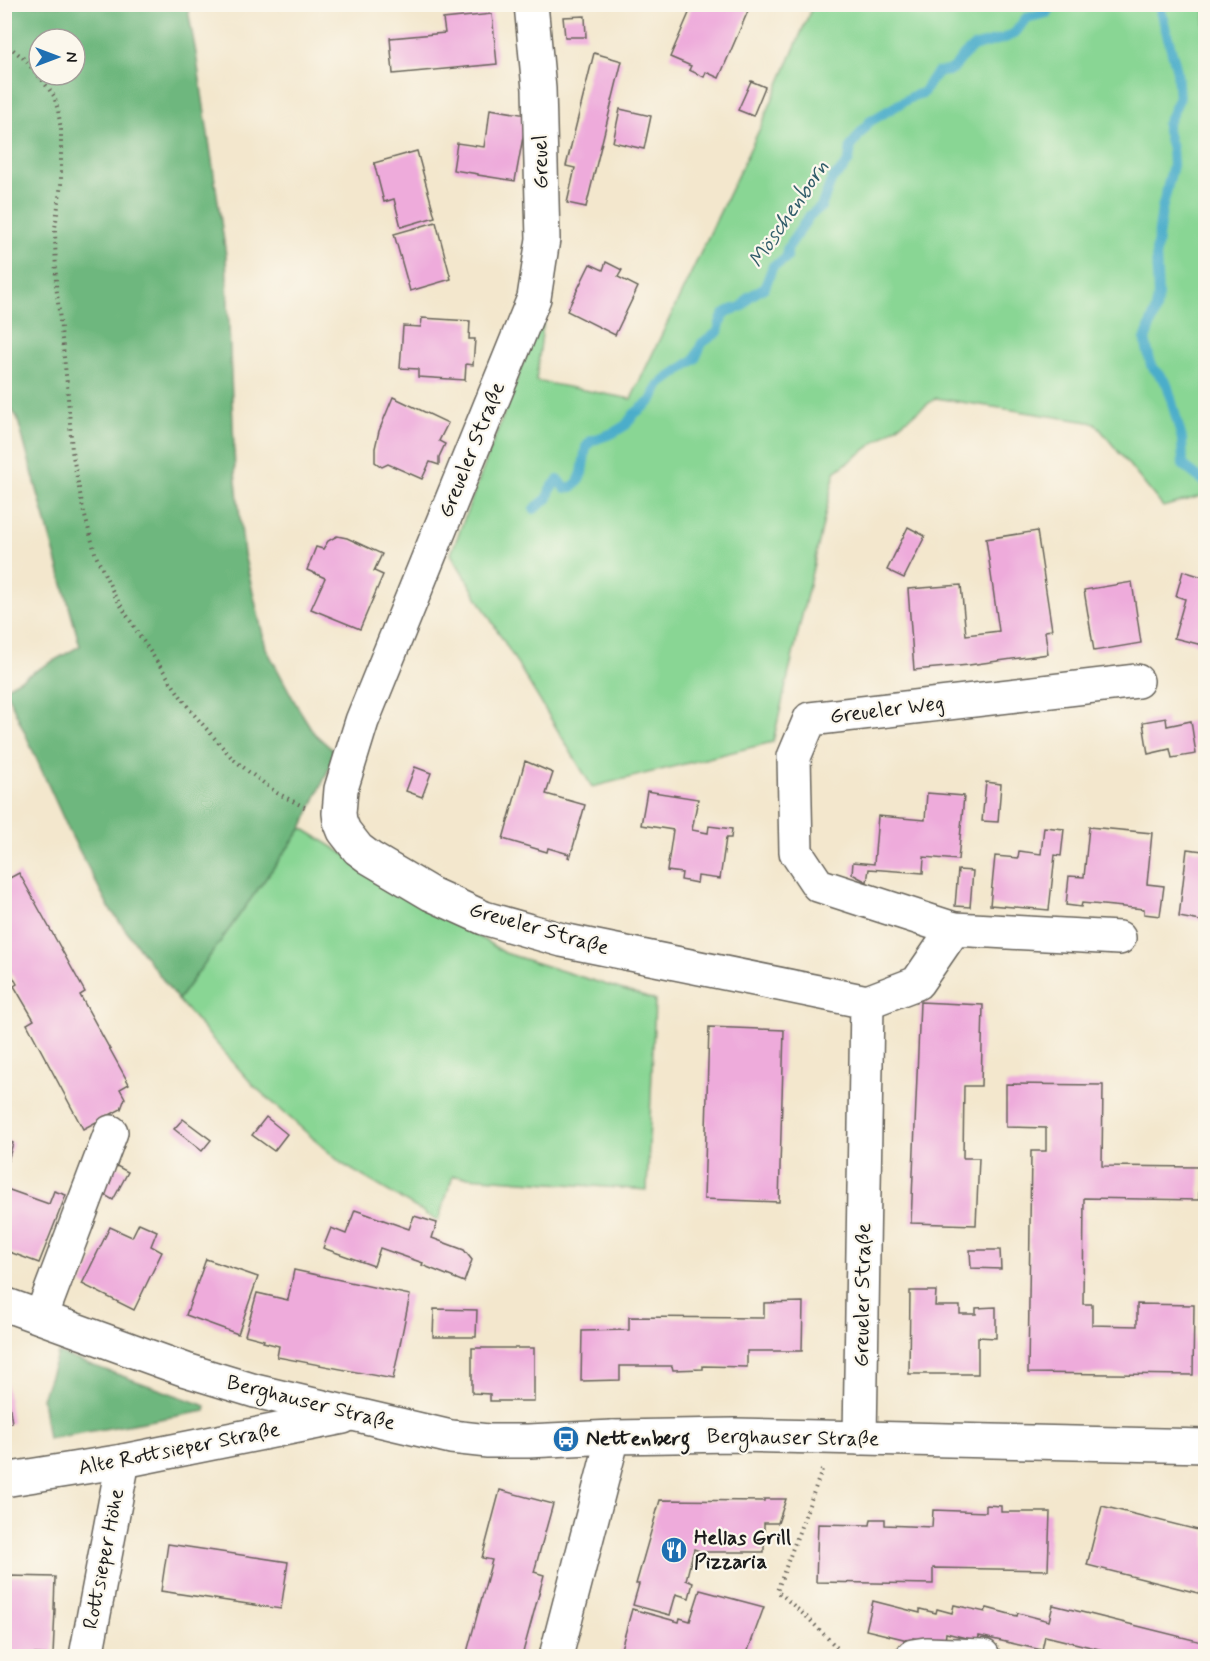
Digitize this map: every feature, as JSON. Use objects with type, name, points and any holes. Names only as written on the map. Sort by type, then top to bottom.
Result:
[{"type":"street","name":"Greuel","points":[[526,318],[534,297],[543,239],[539,89],[531,4]]},
{"type":"street","name":"Greueler Straße","points":[[526,318],[362,721],[341,789],[340,821],[351,841],[370,858],[432,894],[484,918],[562,940],[867,1002],[860,1438]]},
{"type":"street","name":"Greueler Weg","points":[[1119,938],[954,929],[818,885],[796,852],[794,757],[810,719],[1137,681]]},
{"type":"street","points":[[867,1002],[917,984],[954,929]]},
{"type":"street","points":[[41,1317],[111,1132]]},
{"type":"street","name":"Berghauser Straße","points":[[4,1304],[186,1370],[255,1391],[451,1437],[488,1441],[528,1441],[613,1437],[734,1436],[1206,1446]]},
{"type":"street","name":"Alte Rottsieper Straße","points":[[4,1480],[123,1461],[354,1415]]},
{"type":"street","points":[[556,1656],[613,1437]]},
{"type":"street","name":"Rottsieper Höhe","points":[[86,1656],[123,1461]]},
{"type":"street","points":[[913,1656],[926,1654],[983,1656]]},
{"type":"path","points":[[4,42],[23,58],[48,87],[54,96],[60,120],[61,184],[56,228],[56,284],[72,451],[83,510],[96,556],[115,596],[158,664],[190,710],[232,758],[277,793],[298,806],[340,821]]},
{"type":"path","points":[[823,1468],[777,1592],[809,1619],[845,1656]]},
{"type":"green space","points":[[1122,4],[1132,7],[1138,4],[1205,5],[1205,495],[1163,507],[1095,423],[936,398],[835,472],[773,742],[592,787],[451,554],[546,302],[536,381],[631,399],[761,126],[813,5]]},
{"type":"green space","points":[[5,5],[187,5],[226,255],[235,472],[244,554],[266,648],[314,733],[336,753],[302,828],[178,1000],[110,909],[70,833],[5,689],[80,646],[17,417],[5,400]]},
{"type":"green space","points":[[302,828],[505,953],[655,1000],[647,1190],[453,1176],[438,1221],[342,1164],[254,1086],[178,1000]]},
{"type":"green space","points":[[58,1353],[206,1406],[205,1411],[48,1439],[42,1398]]},
{"type":"building","points":[[693,4],[751,4],[719,78],[706,72],[704,77],[689,70],[691,66],[670,57]]},
{"type":"building","points":[[492,14],[497,64],[393,74],[390,38],[445,33],[443,19]]},
{"type":"building","points":[[585,16],[586,37],[565,37],[563,17]]},
{"type":"building","points":[[594,53],[622,61],[586,207],[567,203],[575,168],[566,166]]},
{"type":"building","points":[[751,81],[765,87],[753,116],[738,110]]},
{"type":"building","points":[[490,109],[527,115],[515,181],[453,170],[457,143],[484,147]]},
{"type":"building","points":[[620,109],[651,116],[644,149],[613,142]]},
{"type":"building","points":[[417,151],[435,217],[401,227],[394,199],[384,202],[374,163]]},
{"type":"building","points":[[436,222],[451,279],[410,291],[394,234]]},
{"type":"building","points":[[606,262],[622,270],[618,277],[638,287],[615,335],[567,311],[590,264],[603,270]]},
{"type":"building","points":[[422,318],[470,321],[469,339],[475,339],[473,365],[466,364],[465,380],[418,377],[418,369],[400,368],[403,326],[421,327]]},
{"type":"building","points":[[393,397],[448,423],[439,441],[445,444],[439,457],[439,465],[430,462],[422,479],[388,464],[382,467],[375,462],[379,431]]},
{"type":"building","points":[[908,527],[925,536],[904,578],[887,570]]},
{"type":"building","points":[[1037,531],[1052,630],[1045,631],[1048,654],[914,670],[908,589],[961,585],[966,635],[999,631],[986,539]]},
{"type":"building","points":[[337,536],[347,538],[382,554],[374,571],[383,575],[360,629],[311,609],[325,578],[307,570],[316,547],[323,549],[328,541]]},
{"type":"building","points":[[1183,571],[1206,578],[1206,646],[1174,638],[1185,599],[1176,596]]},
{"type":"building","points":[[1132,582],[1141,643],[1094,651],[1084,590]]},
{"type":"building","points":[[1166,718],[1167,726],[1191,721],[1196,754],[1172,758],[1170,749],[1148,754],[1143,722]]},
{"type":"building","points":[[525,761],[553,773],[546,794],[585,805],[570,858],[569,854],[548,848],[547,852],[503,839]]},
{"type":"building","points":[[415,767],[431,773],[422,797],[406,791]]},
{"type":"building","points":[[986,782],[1001,784],[998,822],[982,821]]},
{"type":"building","points":[[647,791],[698,799],[692,830],[708,833],[709,826],[732,829],[731,838],[726,838],[720,879],[698,876],[697,883],[681,880],[682,873],[667,871],[673,830],[641,825]]},
{"type":"building","points":[[927,793],[964,796],[958,860],[924,857],[923,873],[869,869],[867,882],[852,874],[853,862],[874,864],[878,816],[925,820]]},
{"type":"building","points":[[1044,827],[1064,829],[1061,856],[1055,855],[1049,910],[990,905],[995,856],[1018,858],[1019,851],[1041,854]]},
{"type":"building","points":[[1089,827],[1152,833],[1147,884],[1164,886],[1160,916],[1144,914],[1144,909],[1082,903],[1081,907],[1066,905],[1069,876],[1084,877]]},
{"type":"building","points":[[1187,849],[1203,851],[1206,849],[1206,922],[1179,917]]},
{"type":"building","points":[[958,870],[973,871],[970,907],[955,906]]},
{"type":"building","points":[[19,873],[85,992],[80,995],[129,1084],[120,1089],[125,1098],[121,1109],[83,1129],[27,1024],[34,1020],[14,986],[17,984],[4,961],[4,881]]},
{"type":"building","points":[[920,1002],[983,1005],[981,1086],[964,1086],[963,1158],[979,1158],[976,1225],[911,1223]]},
{"type":"building","points":[[709,1027],[784,1030],[779,1202],[704,1199]]},
{"type":"building","points":[[1006,1084],[1103,1085],[1102,1166],[1200,1167],[1199,1200],[1084,1198],[1083,1304],[1092,1304],[1092,1325],[1137,1326],[1137,1304],[1194,1305],[1193,1375],[1028,1373],[1031,1151],[1046,1151],[1046,1128],[1006,1127]]},
{"type":"building","points":[[266,1117],[287,1134],[274,1151],[252,1135]]},
{"type":"building","points":[[183,1119],[211,1140],[202,1151],[174,1129]]},
{"type":"building","points":[[4,1139],[13,1143],[5,1171],[4,1170]]},
{"type":"building","points":[[111,1163],[128,1172],[113,1200],[98,1191]]},
{"type":"building","points":[[4,1188],[49,1204],[54,1191],[66,1195],[39,1263],[4,1250]]},
{"type":"building","points":[[355,1210],[409,1229],[414,1216],[437,1223],[432,1238],[464,1250],[472,1260],[464,1282],[422,1265],[423,1263],[380,1248],[374,1266],[323,1248],[331,1228],[346,1234]]},
{"type":"building","points":[[139,1223],[157,1231],[151,1246],[162,1252],[134,1310],[82,1284],[110,1227],[132,1237]]},
{"type":"building","points":[[970,1250],[1000,1250],[1001,1269],[971,1268]]},
{"type":"building","points":[[206,1259],[258,1277],[238,1334],[186,1315]]},
{"type":"building","points":[[294,1270],[410,1295],[393,1379],[277,1357],[279,1346],[245,1335],[257,1293],[288,1300]]},
{"type":"building","points":[[910,1291],[936,1291],[935,1306],[960,1306],[960,1314],[976,1314],[976,1308],[996,1307],[996,1338],[978,1337],[978,1374],[909,1374]]},
{"type":"building","points":[[803,1302],[802,1351],[747,1351],[747,1367],[703,1366],[703,1369],[673,1370],[672,1366],[620,1366],[620,1380],[581,1381],[582,1331],[629,1330],[629,1317],[764,1318],[764,1303]]},
{"type":"building","points":[[434,1309],[477,1310],[476,1337],[433,1337]]},
{"type":"building","points":[[472,1348],[534,1348],[534,1401],[490,1401],[490,1394],[472,1393]]},
{"type":"building","points":[[5,1381],[12,1423],[5,1424]]},
{"type":"building","points":[[500,1490],[553,1504],[534,1572],[544,1575],[522,1656],[466,1656],[492,1560],[482,1558]]},
{"type":"building","points":[[764,1499],[786,1499],[778,1523],[764,1523],[764,1552],[702,1552],[694,1549],[686,1580],[693,1583],[689,1598],[676,1594],[670,1615],[633,1605],[639,1584],[636,1584],[660,1500],[764,1501]]},
{"type":"building","points":[[986,1505],[1001,1506],[1001,1512],[1050,1512],[1048,1570],[933,1568],[933,1584],[816,1582],[818,1524],[870,1525],[871,1519],[885,1519],[885,1525],[932,1527],[933,1510],[986,1512]]},
{"type":"building","points":[[1102,1506],[1206,1532],[1206,1595],[1087,1565]]},
{"type":"building","points":[[168,1544],[288,1562],[281,1609],[161,1591]]},
{"type":"building","points":[[8,1576],[55,1577],[53,1655],[6,1653]]},
{"type":"building","points":[[700,1590],[764,1607],[746,1656],[619,1656],[632,1609],[679,1622],[680,1618],[690,1621]]},
{"type":"building","points":[[873,1601],[920,1613],[920,1609],[936,1613],[937,1609],[952,1613],[954,1605],[985,1612],[987,1608],[1017,1616],[1018,1613],[1049,1621],[1053,1605],[1206,1643],[1206,1656],[1128,1656],[1045,1636],[1042,1650],[979,1636],[978,1641],[946,1633],[945,1641],[930,1637],[929,1642],[913,1638],[912,1641],[866,1630]]},
{"type":"waterway","name":"Möschenborn","points":[[534,509],[548,498],[550,489],[558,480],[565,488],[572,487],[578,482],[582,473],[586,447],[591,441],[613,433],[626,425],[634,414],[651,401],[659,385],[695,359],[702,343],[718,332],[724,314],[742,307],[749,297],[765,287],[773,266],[787,257],[787,249],[810,215],[821,207],[832,179],[849,160],[851,146],[869,122],[913,96],[923,93],[938,72],[949,71],[955,67],[973,47],[1015,33],[1026,18],[1047,13],[1054,4]]},
{"type":"waterway","points":[[1159,4],[1177,71],[1179,99],[1167,125],[1173,165],[1162,209],[1156,253],[1158,296],[1156,309],[1145,340],[1151,365],[1167,384],[1182,439],[1183,465],[1206,483]]},
{"type":"place","name":"Nettenberg","points":[[566,1439]]},
{"type":"place","name":"Hellas Grill Pizzaria","points":[[674,1550]]}]
